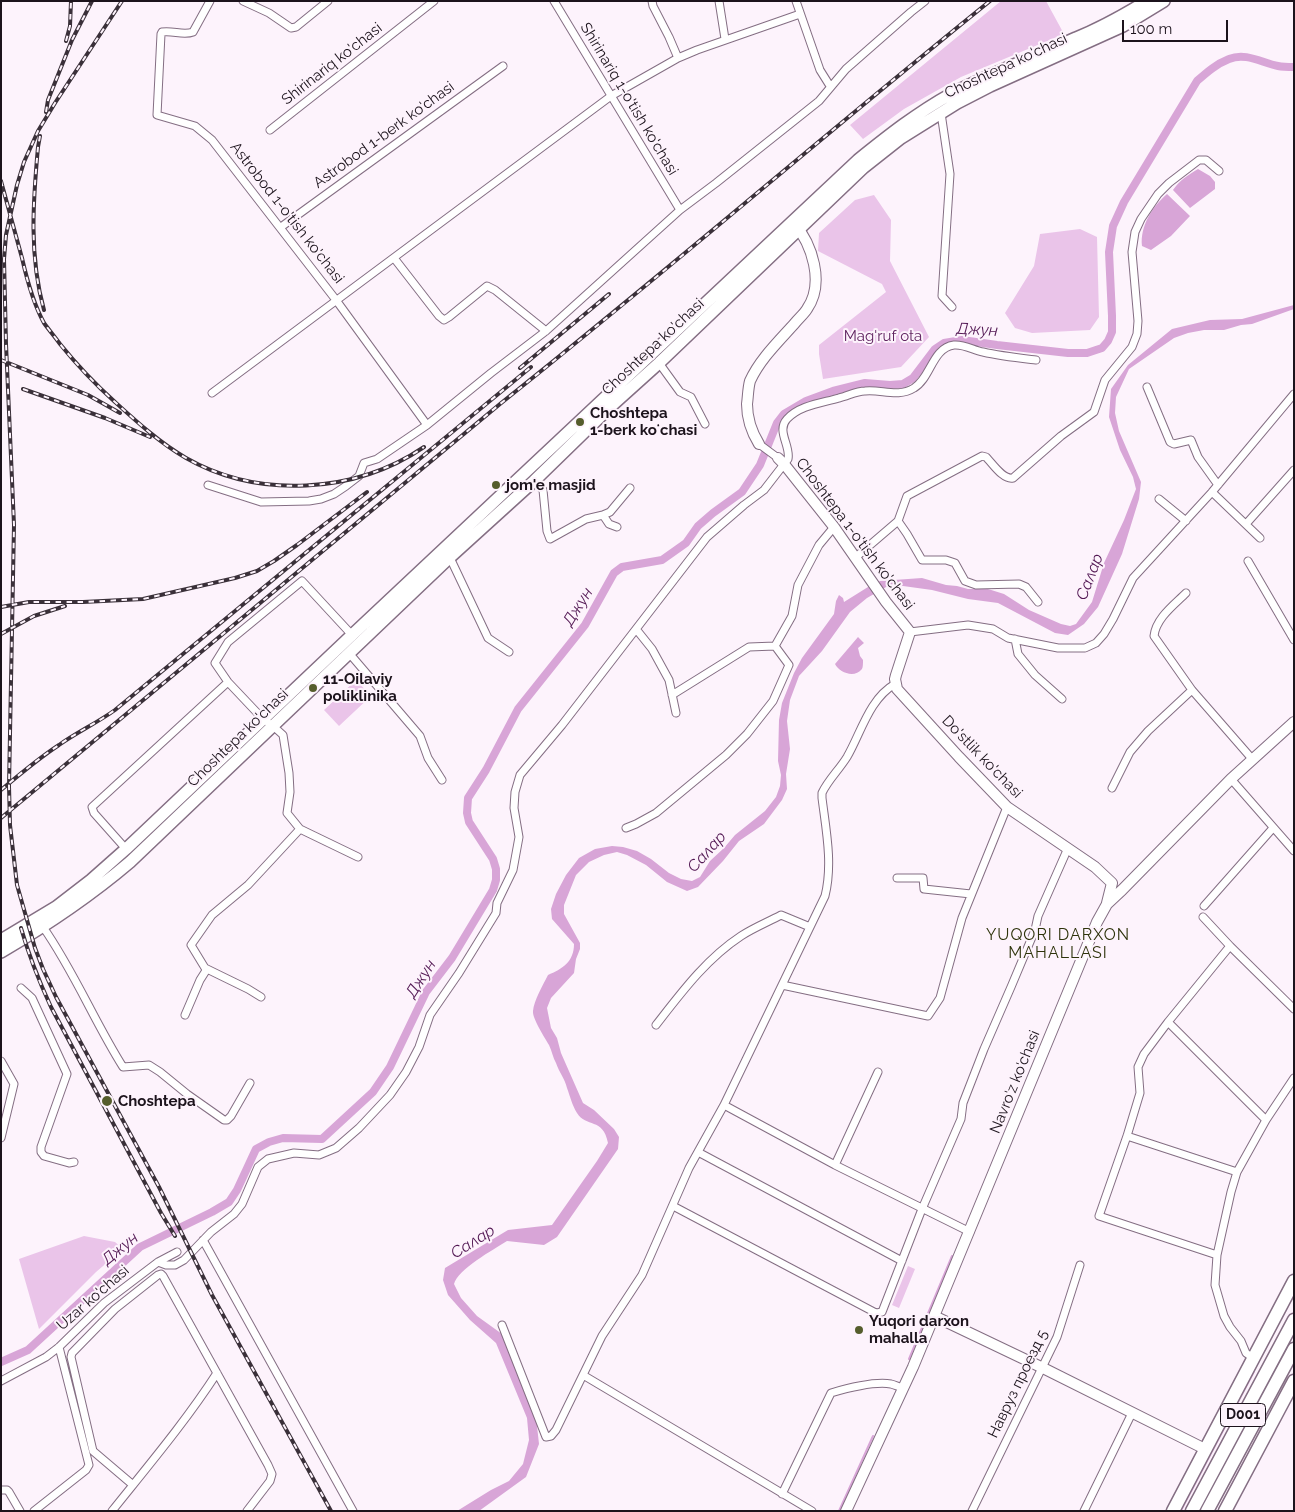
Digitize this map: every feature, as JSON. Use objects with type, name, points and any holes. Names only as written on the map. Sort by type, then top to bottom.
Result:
[{"type":"highway","points":[[1173,1511],[1294,1281]]},
{"type":"highway","name":"D001","points":[[1192,1511],[1294,1320]]},
{"type":"highway","name":"D001","points":[[1207,1511],[1294,1349]]},
{"type":"highway","points":[[1247,1370],[1271,1363]]},
{"type":"highway","points":[[1225,1511],[1294,1381]]},
{"type":"highway","points":[[1238,1452],[1264,1437]]},
{"type":"main road","name":"Choshtepa ko'chasi","points":[[796,226],[858,160],[913,117],[977,82],[1078,38],[1147,1]]},
{"type":"main road","name":"Choshtepa ko'chasi","points":[[1,940],[56,907],[126,850],[352,635],[796,226],[863,168],[901,138],[941,113],[990,86],[1123,26],[1164,1]]},
{"type":"main road","name":"Choshtepa ko'chasi","points":[[1,952],[43,927],[130,862],[448,559],[659,363],[743,276]]},
{"type":"street","name":"Astrobod 1-o'tish ko'chasi","points":[[210,1],[193,32],[185,34],[162,32],[160,37],[157,115],[195,126],[207,135],[222,152],[336,300],[427,425]]},
{"type":"street","points":[[243,1],[269,13],[291,28],[296,27],[328,1]]},
{"type":"street","name":"Shirinariq ko'chasi","points":[[270,130],[434,1]]},
{"type":"street","name":"Shirinariq 1-o'tish ko'chasi","points":[[554,1],[680,210]]},
{"type":"street","points":[[652,1],[678,58]]},
{"type":"street","points":[[719,1],[725,39]]},
{"type":"street","points":[[796,1],[820,70],[830,86]]},
{"type":"street","points":[[208,485],[261,502],[310,501],[334,494],[359,476],[364,463],[377,459],[427,425],[546,331],[680,210],[716,184],[819,100],[846,69],[925,1]]},
{"type":"street","points":[[212,394],[611,96],[678,58],[725,39],[800,14]]},
{"type":"street","name":"Astrobod 1-berk ko'chasi","points":[[281,227],[503,66]]},
{"type":"street","points":[[941,113],[950,174],[942,296],[952,307]]},
{"type":"street","points":[[856,557],[898,521],[907,496],[982,456],[986,457],[1006,477],[1013,478],[1061,436],[1094,412],[1105,380],[1132,347],[1137,334],[1138,321],[1132,252],[1135,232],[1141,219],[1158,194],[1199,160],[1206,160],[1219,171]]},
{"type":"street","name":"Choshtepa 1-o'tish ko'chasi","points":[[796,226],[812,253],[816,280],[814,295],[808,308],[768,352],[750,382],[747,413],[752,433],[759,444],[781,461],[834,527],[886,602],[910,632]]},
{"type":"street","points":[[394,258],[444,320],[487,286],[495,290],[546,331]]},
{"type":"street","points":[[160,1263],[166,1266],[175,1265],[184,1260],[203,1240],[234,1214],[242,1204],[254,1174],[263,1162],[284,1154],[319,1155],[336,1148],[346,1141],[390,1095],[406,1072],[419,1047],[430,1014],[459,973],[496,913],[497,903],[513,870],[519,837],[514,800],[516,784],[520,774],[562,725],[707,538],[764,490],[781,461],[788,459],[789,454],[783,435],[786,420],[796,412],[813,405],[866,390],[903,393],[912,390],[919,384],[940,352],[944,348],[954,345],[962,345],[991,354],[1036,360]]},
{"type":"street","points":[[659,363],[680,392],[691,397],[705,424]]},
{"type":"street","points":[[1147,387],[1170,442],[1174,444],[1191,440],[1198,457],[1218,485]]},
{"type":"street","points":[[502,1326],[546,1437],[551,1436],[556,1430],[602,1336],[642,1275],[698,1152],[724,1104],[825,896],[828,887],[828,853],[822,793],[846,758],[870,712],[886,689],[895,684],[896,675],[910,632],[968,624],[992,629],[1008,638],[1058,648],[1086,648],[1096,643],[1114,619],[1132,578],[1212,492],[1294,394]]},
{"type":"street","points":[[1246,524],[1294,470]]},
{"type":"street","points":[[534,481],[543,490],[547,531],[550,539],[586,519],[610,512],[630,488]]},
{"type":"street","points":[[1212,492],[1260,538]]},
{"type":"street","points":[[1159,499],[1186,521]]},
{"type":"street","points":[[604,515],[609,524],[617,527]]},
{"type":"street","points":[[898,521],[922,560],[946,560],[955,563],[963,579],[976,585],[1019,584],[1026,587],[1038,602]]},
{"type":"street","points":[[775,646],[792,616],[798,585],[819,545],[834,527]]},
{"type":"street","points":[[448,559],[452,562],[488,638],[509,652]]},
{"type":"street","points":[[1248,561],[1294,640]]},
{"type":"street","points":[[352,635],[302,581],[228,642],[215,663],[228,682],[263,719],[283,735],[290,792],[287,813],[300,829],[358,856]]},
{"type":"street","points":[[1186,593],[1163,616],[1154,632],[1154,636],[1192,690],[1253,760]]},
{"type":"street","points":[[636,629],[652,649],[669,680],[676,713]]},
{"type":"street","points":[[1015,639],[1018,654],[1035,675],[1062,699]]},
{"type":"street","points":[[672,695],[749,647],[775,646]]},
{"type":"street","points":[[626,828],[656,813],[726,755],[747,734],[773,701],[789,665],[775,646]]},
{"type":"street","points":[[349,653],[420,736],[428,758],[442,780]]},
{"type":"street","points":[[126,850],[94,813],[92,807],[228,682]]},
{"type":"street","name":"Do'stlik ko'chasi","points":[[895,684],[906,700],[1008,807],[1095,866],[1122,890]]},
{"type":"street","points":[[1112,788],[1130,752],[1160,719],[1192,690]]},
{"type":"street","name":"Navro'z ko'chasi","points":[[846,1511],[934,1316],[1097,922],[1107,904],[1231,780],[1294,722]]},
{"type":"street","points":[[1231,780],[1294,851]]},
{"type":"street","points":[[782,985],[928,1016],[940,998],[962,918],[1008,807]]},
{"type":"street","points":[[1204,906],[1274,828]]},
{"type":"street","points":[[260,998],[248,989],[205,968],[191,945],[212,915],[248,885],[300,829]]},
{"type":"street","points":[[672,1206],[877,1313],[882,1312],[922,1209],[961,1119],[963,1103],[984,1048],[1068,848]]},
{"type":"street","points":[[898,878],[923,878],[924,889],[971,894]]},
{"type":"street","points":[[1107,904],[1112,883]]},
{"type":"street","points":[[656,1024],[711,959],[741,936],[781,915],[810,927]]},
{"type":"street","points":[[1203,917],[1294,1009]]},
{"type":"street","points":[[43,927],[68,965],[111,1048],[123,1067],[149,1065],[224,1120],[231,1116],[250,1082]]},
{"type":"street","points":[[1216,1255],[1099,1216],[1140,1094],[1138,1067],[1144,1054],[1230,946]]},
{"type":"street","points":[[185,1015],[200,980],[207,969]]},
{"type":"street","points":[[22,988],[32,998],[67,1074],[41,1147],[41,1152],[44,1156],[69,1163],[74,1162]]},
{"type":"street","points":[[1168,1022],[1266,1120]]},
{"type":"street","points":[[1,1061],[14,1084],[1,1138]]},
{"type":"street","points":[[835,1165],[878,1072]]},
{"type":"street","points":[[1253,1358],[1246,1353],[1242,1341],[1230,1327],[1224,1316],[1215,1285],[1216,1255],[1231,1192],[1238,1172],[1266,1120],[1294,1078]]},
{"type":"street","points":[[724,1104],[835,1165],[970,1232]]},
{"type":"street","points":[[1127,1136],[1238,1172]]},
{"type":"street","points":[[698,1152],[902,1261]]},
{"type":"street","points":[[203,1240],[353,1511]]},
{"type":"street","name":"Uzar ko'chasi","points":[[1,1381],[46,1357],[59,1347],[104,1303],[177,1252]]},
{"type":"street","points":[[160,1263],[161,1274],[272,1474],[270,1482],[247,1511]]},
{"type":"street","name":"Навруз проезд 5","points":[[972,1511],[1057,1337],[1080,1265]]},
{"type":"street","points":[[133,1484],[93,1451],[71,1357],[72,1353],[115,1308],[161,1274]]},
{"type":"street","points":[[934,1316],[1205,1449]]},
{"type":"street","points":[[34,1511],[86,1470],[89,1465],[59,1347]]},
{"type":"street","points":[[112,1511],[207,1389],[217,1373]]},
{"type":"street","points":[[583,1375],[812,1511]]},
{"type":"street","points":[[782,1494],[831,1393],[846,1388],[876,1384],[891,1384],[903,1388]]},
{"type":"street","points":[[1084,1511],[1132,1413]]},
{"type":"street","points":[[1,1490],[9,1492],[20,1511]]},
{"type":"green space","points":[[1001,1],[1046,1],[1064,34],[961,77],[904,109],[863,139],[850,125]]},
{"type":"green space","name":"Mag'ruf ota","points":[[874,195],[891,220],[890,261],[929,337],[901,367],[823,379],[819,345],[886,292],[882,284],[818,251],[819,233],[855,200]]},
{"type":"green space","points":[[1080,229],[1097,237],[1099,317],[1090,330],[1032,333],[1015,328],[1005,313],[1034,266],[1040,234]]},
{"type":"green space","points":[[356,680],[371,696],[339,726],[324,710]]},
{"type":"green space","points":[[84,1236],[115,1242],[123,1249],[96,1272],[39,1329],[19,1259]]},
{"type":"green space","points":[[908,1266],[915,1269],[899,1308],[892,1305]]},
{"type":"green space","points":[[1250,1372],[1255,1372],[1182,1511],[1176,1511]]},
{"type":"shaded area","points":[[1198,169],[1210,176],[1215,182],[1215,189],[1190,208],[1173,190],[1178,183]]},
{"type":"shaded area","points":[[1167,194],[1190,216],[1171,236],[1151,250],[1142,246],[1145,224],[1156,205]]},
{"type":"shaded area","name":"Салар","points":[[1294,305],[1294,309],[1252,324],[1224,330],[1204,330],[1174,338],[1129,369],[1116,397],[1115,413],[1119,431],[1141,482],[1139,499],[1122,554],[1098,607],[1084,624],[1068,635],[1055,633],[998,603],[968,599],[932,590],[903,586],[886,587],[867,598],[850,612],[822,651],[799,676],[790,700],[787,721],[790,749],[786,774],[787,789],[782,800],[764,824],[739,841],[698,887],[687,891],[667,882],[646,865],[617,852],[604,855],[589,862],[576,875],[564,905],[564,914],[580,943],[580,949],[574,973],[551,998],[547,1008],[551,1028],[557,1038],[561,1053],[583,1103],[594,1110],[614,1129],[619,1137],[618,1149],[557,1237],[544,1245],[507,1241],[469,1266],[457,1278],[454,1284],[461,1298],[477,1316],[502,1334],[536,1417],[539,1444],[526,1477],[479,1511],[457,1511],[509,1481],[523,1464],[529,1440],[527,1418],[496,1343],[470,1320],[448,1295],[443,1280],[445,1268],[508,1230],[552,1225],[608,1143],[602,1129],[581,1118],[577,1113],[550,1047],[533,1014],[535,1002],[548,975],[566,964],[572,956],[574,944],[552,919],[551,909],[566,875],[579,858],[595,849],[612,846],[637,851],[669,873],[681,879],[692,881],[700,877],[710,861],[735,835],[765,811],[776,797],[780,786],[781,775],[778,761],[779,720],[782,703],[802,658],[834,614],[839,595],[843,598],[844,602],[880,581],[922,578],[968,589],[988,589],[1004,594],[1029,610],[1061,624],[1070,626],[1076,624],[1092,602],[1104,563],[1136,489],[1109,417],[1111,389],[1128,365],[1172,329],[1210,320],[1242,319]]},
{"type":"shaded area","points":[[858,637],[864,643],[858,648],[863,660],[862,668],[855,674],[843,672],[835,664]]},
{"type":"waterway","name":"Джун","points":[[1,1362],[28,1350],[140,1247],[229,1202],[237,1190],[256,1149],[269,1142],[283,1138],[322,1139],[373,1092],[390,1067],[426,992],[452,958],[493,890],[496,880],[496,869],[493,859],[469,822],[467,813],[468,798],[486,770],[518,709],[585,625],[614,573],[622,567],[662,560],[686,543],[698,526],[742,492],[760,465],[777,423],[784,414],[806,401],[833,391],[865,383],[903,384],[913,378],[935,349],[944,343],[962,340],[1068,353],[1087,353],[1102,348],[1112,332],[1109,252],[1113,226],[1124,202],[1197,81],[1216,66],[1235,57],[1248,57],[1278,66],[1294,67]]},
{"type":"waterway","points":[[909,1359],[952,1256]]},
{"type":"waterway","points":[[839,1511],[873,1436]]},
{"type":"railway","points":[[66,41],[70,26],[71,1]]},
{"type":"railway","points":[[46,112],[48,100],[72,40],[92,1]]},
{"type":"railway","points":[[122,1],[38,131],[24,162],[6,235],[4,259],[6,344],[14,525],[9,786],[10,825],[17,885],[35,948],[56,997],[159,1187],[212,1295],[331,1511]]},
{"type":"railway","points":[[1,818],[990,1]]},
{"type":"railway","points":[[40,136],[35,188],[34,249],[39,290],[44,310]]},
{"type":"railway","points":[[1,181],[31,291],[44,323],[60,344],[100,388],[149,432],[176,452],[214,471],[244,480],[275,485],[306,486],[337,482],[368,474],[397,463],[424,447]]},
{"type":"railway","points":[[520,368],[609,294]]},
{"type":"railway","points":[[1,360],[88,395],[120,413]]},
{"type":"railway","points":[[1,790],[52,750],[115,710],[531,367]]},
{"type":"railway","points":[[23,389],[105,418],[150,437]]},
{"type":"railway","points":[[1,607],[29,602],[143,599],[235,578],[257,571],[274,561],[367,492]]},
{"type":"railway","points":[[1,634],[34,616],[65,606]]},
{"type":"railway","points":[[21,928],[34,968],[51,1007],[175,1236]]},
{"type":"place","name":"Choshtepa 1-berk koʻchasi","points":[[580,422]]},
{"type":"place","name":"jom'e masjid","points":[[496,485]]},
{"type":"place","name":"11-Oilaviy poliklinika","points":[[313,688]]},
{"type":"place","name":"Choshtepa","points":[[107,1101]]},
{"type":"place","name":"Yuqori darxon mahalla","points":[[859,1330]]},
{"type":"district","name":"YUQORI DARXON MAHALLASI","points":[[1058,944]]}]
